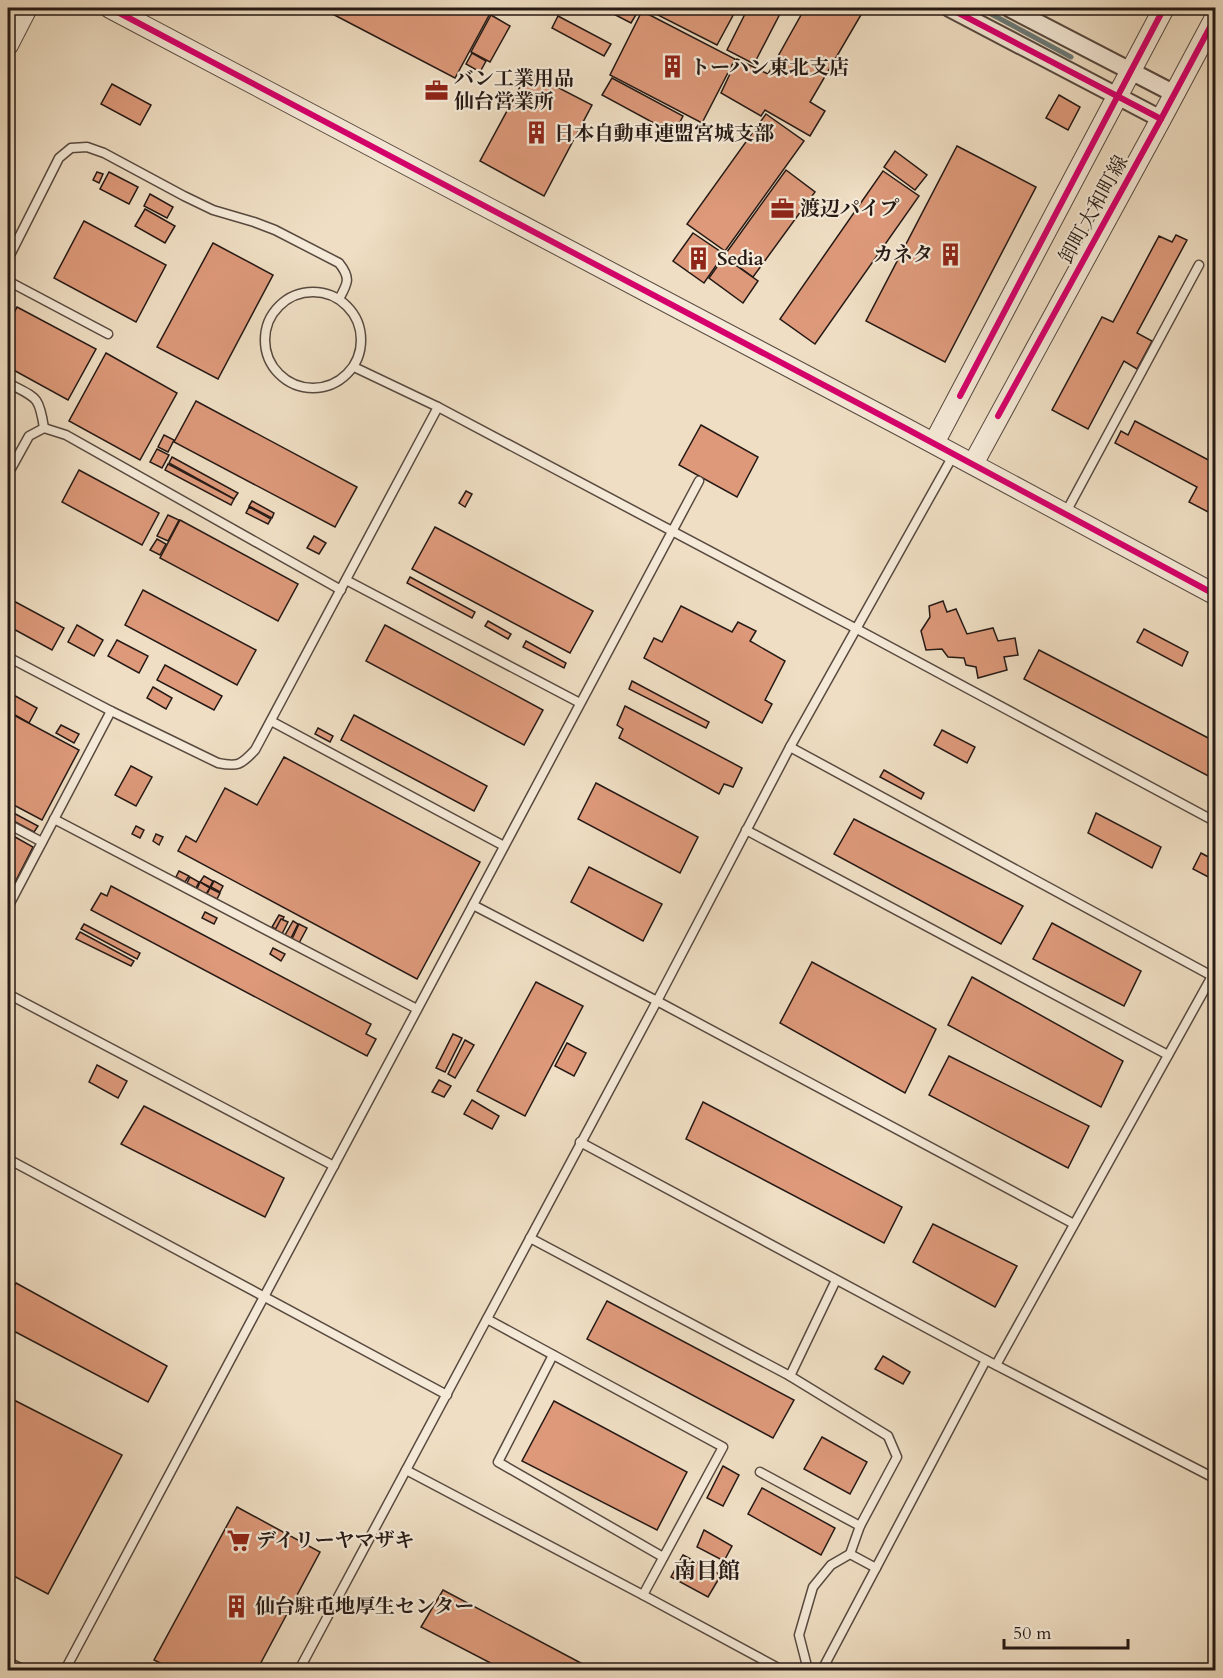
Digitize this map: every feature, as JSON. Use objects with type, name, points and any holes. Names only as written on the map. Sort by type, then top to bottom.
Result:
[{"type":"street","points":[[8,45],[27,8]]},
{"type":"street","points":[[110,8],[934,443],[1215,595]]},
{"type":"street","points":[[950,8],[1161,119]]},
{"type":"street","points":[[1013,8],[1175,94]]},
{"type":"street","name":"卸町大和町線","points":[[934,443],[1164,8]]},
{"type":"street","name":"卸町大和町線","points":[[973,464],[1175,94],[1215,16]]},
{"type":"lane","points":[[8,259],[59,158],[71,148],[87,147],[104,153],[213,210],[275,230],[339,263],[346,272],[347,280],[339,299]]},
{"type":"lane","points":[[1065,514],[1199,265]]},
{"type":"lane","points":[[8,281],[108,334]]},
{"type":"lane","points":[[308,292],[324,293],[339,299],[351,309],[362,337],[360,352],[354,367],[344,379],[329,386],[313,389],[297,386],[283,378],[272,366],[265,351],[265,334],[269,319],[279,306],[292,296],[308,292]]},
{"type":"lane","points":[[354,367],[438,407],[1215,822]]},
{"type":"lane","points":[[8,383],[32,396],[41,406],[44,428]]},
{"type":"lane","points":[[8,657],[218,763],[233,766],[244,761],[255,750],[271,722],[438,407]]},
{"type":"lane","points":[[8,474],[29,436],[44,428],[66,435],[340,590]]},
{"type":"lane","points":[[299,1671],[790,747],[954,454]]},
{"type":"lane","points":[[65,1671],[699,481]]},
{"type":"lane","points":[[346,580],[580,703]]},
{"type":"lane","points":[[8,907],[111,711]]},
{"type":"lane","points":[[271,722],[504,846]]},
{"type":"lane","points":[[790,747],[1214,972],[996,1365]]},
{"type":"lane","points":[[54,819],[417,1009]]},
{"type":"lane","points":[[8,824],[42,842]]},
{"type":"lane","points":[[746,830],[1168,1055]]},
{"type":"lane","points":[[473,905],[657,1000],[1074,1224]]},
{"type":"lane","points":[[8,994],[334,1166]]},
{"type":"lane","points":[[580,1142],[986,1360],[1215,1479]]},
{"type":"lane","points":[[8,1159],[447,1395]]},
{"type":"lane","points":[[530,1238],[790,1376],[888,1436],[897,1457],[860,1526],[850,1554],[831,1565],[813,1587],[799,1635],[808,1671]]},
{"type":"lane","points":[[790,1376],[836,1280]]},
{"type":"lane","points":[[487,1319],[723,1447],[643,1595]]},
{"type":"lane","points":[[553,1355],[498,1462],[663,1557]]},
{"type":"lane","points":[[822,1671],[986,1360]]},
{"type":"lane","points":[[406,1470],[782,1671]]},
{"type":"lane","points":[[760,1472],[860,1526]]},
{"type":"lane","points":[[850,1554],[876,1568]]},
{"type":"lane","points":[[8,1662],[24,1671]]},
{"type":"building","points":[[321,8],[493,8],[455,78]]},
{"type":"building","points":[[602,8],[640,8],[631,23]]},
{"type":"building","points":[[652,8],[737,8],[717,45],[650,11]]},
{"type":"building","points":[[748,8],[783,8],[754,64],[727,50]]},
{"type":"building","points":[[805,8],[865,8],[810,102],[825,111],[810,136],[765,110],[761,116],[721,93],[737,59],[768,74]]},
{"type":"building","name":"トーハン東北支店","points":[[642,11],[735,59],[702,123],[610,75]]},
{"type":"building","points":[[491,15],[510,26],[490,62],[471,52]]},
{"type":"building","points":[[558,16],[611,44],[604,56],[552,28]]},
{"type":"building","points":[[472,53],[486,61],[480,72],[466,64]]},
{"type":"building","name":"日本自動車連盟宮城支部","points":[[528,72],[592,105],[544,196],[480,161]]},
{"type":"building","points":[[612,78],[683,116],[674,134],[602,95]]},
{"type":"building","points":[[112,84],[151,105],[140,125],[101,104]]},
{"type":"building","points":[[1059,95],[1080,107],[1068,130],[1046,118]]},
{"type":"building","points":[[766,114],[804,141],[725,251],[687,224]]},
{"type":"building","name":"カネタ","points":[[957,146],[1036,187],[945,362],[866,321]]},
{"type":"building","points":[[895,151],[927,175],[915,190],[884,167]]},
{"type":"building","points":[[786,170],[815,192],[753,277],[724,256]]},
{"type":"building","points":[[883,171],[919,196],[815,344],[780,319]]},
{"type":"building","points":[[97,172],[103,174],[99,183],[93,180]]},
{"type":"building","points":[[109,172],[138,187],[129,204],[100,189]]},
{"type":"building","points":[[150,194],[173,207],[167,218],[144,206]]},
{"type":"building","points":[[145,209],[175,226],[165,243],[135,226]]},
{"type":"building","points":[[84,221],[166,265],[136,322],[54,278]]},
{"type":"building","name":"Sedia","points":[[693,233],[724,254],[704,283],[673,261]]},
{"type":"building","points":[[1176,235],[1187,240],[1137,333],[1152,341],[1137,369],[1124,361],[1088,429],[1052,410],[1102,317],[1113,322],[1159,236],[1172,242]]},
{"type":"building","points":[[213,243],[273,275],[218,379],[157,347]]},
{"type":"building","points":[[724,257],[758,281],[743,303],[709,278]]},
{"type":"building","points":[[17,307],[96,349],[68,400],[8,367],[8,325]]},
{"type":"building","points":[[106,353],[177,393],[140,460],[69,421]]},
{"type":"building","points":[[196,401],[357,487],[335,527],[174,442]]},
{"type":"building","points":[[1135,421],[1216,464],[1216,516],[1189,502],[1197,487],[1115,443],[1121,431],[1128,435]]},
{"type":"building","points":[[701,425],[758,457],[737,497],[679,465]]},
{"type":"building","points":[[164,435],[174,440],[168,452],[158,447]]},
{"type":"building","points":[[157,449],[169,455],[162,468],[150,462]]},
{"type":"building","points":[[172,457],[238,493],[234,499],[169,463]]},
{"type":"building","points":[[168,464],[234,499],[231,505],[165,470]]},
{"type":"building","points":[[79,470],[159,513],[142,545],[62,502]]},
{"type":"building","points":[[466,491],[472,494],[465,507],[459,503]]},
{"type":"building","points":[[252,501],[274,513],[272,518],[249,506]]},
{"type":"building","points":[[249,507],[271,519],[268,524],[246,513]]},
{"type":"building","points":[[168,515],[179,520],[168,541],[157,536]]},
{"type":"building","points":[[180,520],[298,584],[278,621],[160,558]]},
{"type":"building","points":[[435,527],[593,611],[570,653],[412,569]]},
{"type":"building","points":[[314,536],[326,543],[319,554],[307,548]]},
{"type":"building","points":[[157,539],[166,544],[160,555],[150,550]]},
{"type":"building","points":[[410,577],[475,612],[472,618],[407,583]]},
{"type":"building","points":[[143,590],[256,650],[237,685],[125,625]]},
{"type":"building","points":[[10,599],[64,628],[52,650],[8,626]]},
{"type":"building","points":[[943,601],[947,612],[956,609],[967,634],[993,628],[998,641],[1015,638],[1018,655],[1004,657],[1007,670],[978,678],[976,667],[966,665],[964,658],[948,657],[942,649],[926,650],[921,631],[930,617],[929,606]]},
{"type":"building","points":[[681,606],[732,632],[738,622],[756,631],[750,641],[785,661],[765,700],[772,704],[762,723],[644,658],[654,638],[662,642]]},
{"type":"building","points":[[488,621],[511,634],[508,639],[485,626]]},
{"type":"building","points":[[77,625],[103,640],[94,656],[68,642]]},
{"type":"building","points":[[385,625],[543,710],[524,745],[366,661]]},
{"type":"building","points":[[1144,629],[1188,652],[1182,666],[1137,642]]},
{"type":"building","points":[[117,640],[148,656],[139,673],[108,656]]},
{"type":"building","points":[[526,641],[566,663],[564,668],[523,647]]},
{"type":"building","points":[[1039,650],[1216,742],[1216,780],[1024,679]]},
{"type":"building","points":[[165,665],[222,696],[214,710],[157,680]]},
{"type":"building","points":[[632,681],[709,722],[706,728],[629,689]]},
{"type":"building","points":[[153,687],[172,698],[166,709],[147,698]]},
{"type":"building","points":[[10,693],[37,708],[29,723],[8,711]]},
{"type":"building","points":[[625,706],[742,768],[733,787],[724,784],[719,794],[619,738],[623,729],[617,725]]},
{"type":"building","points":[[8,712],[79,750],[42,820],[8,802]]},
{"type":"building","points":[[354,715],[487,786],[474,811],[341,740]]},
{"type":"building","points":[[61,725],[79,734],[74,743],[56,733]]},
{"type":"building","points":[[318,728],[333,736],[330,742],[315,734]]},
{"type":"building","points":[[942,730],[975,747],[967,763],[934,745]]},
{"type":"building","points":[[284,757],[480,862],[417,979],[178,851],[186,836],[196,842],[225,788],[257,805]]},
{"type":"building","points":[[131,766],[152,777],[136,806],[115,795]]},
{"type":"building","points":[[884,770],[924,793],[921,799],[880,777]]},
{"type":"building","points":[[596,783],[698,837],[680,873],[578,819]]},
{"type":"building","points":[[8,810],[38,826],[34,832],[8,818]]},
{"type":"building","points":[[1096,813],[1161,847],[1152,868],[1088,833]]},
{"type":"building","points":[[854,819],[1023,906],[1001,944],[834,854]]},
{"type":"building","points":[[136,826],[144,830],[140,838],[132,834]]},
{"type":"building","points":[[8,833],[33,847],[8,896]]},
{"type":"building","points":[[156,834],[163,837],[159,845],[153,841]]},
{"type":"building","points":[[1201,853],[1216,861],[1216,881],[1193,869]]},
{"type":"building","points":[[589,867],[662,904],[643,941],[571,902]]},
{"type":"building","points":[[179,871],[189,876],[185,882],[176,877]]},
{"type":"building","points":[[204,876],[213,881],[210,887],[200,882]]},
{"type":"building","points":[[190,877],[199,882],[196,888],[187,883]]},
{"type":"building","points":[[214,881],[223,886],[220,892],[211,887]]},
{"type":"building","points":[[200,882],[210,888],[206,894],[197,889]]},
{"type":"building","points":[[111,886],[371,1024],[366,1034],[376,1039],[367,1056],[91,910],[101,893],[107,896]]},
{"type":"building","points":[[210,888],[220,893],[217,899],[207,894]]},
{"type":"building","points":[[205,912],[217,918],[214,924],[202,918]]},
{"type":"building","points":[[279,915],[284,917],[277,930],[272,927]]},
{"type":"building","points":[[281,919],[288,922],[281,936],[274,932]]},
{"type":"building","points":[[293,921],[298,924],[291,938],[285,935]]},
{"type":"building","points":[[1052,923],[1141,971],[1124,1006],[1033,959]]},
{"type":"building","points":[[84,924],[140,953],[137,959],[81,929]]},
{"type":"building","points":[[299,924],[307,928],[299,943],[292,939]]},
{"type":"building","points":[[80,932],[134,961],[131,966],[76,939]]},
{"type":"building","points":[[273,948],[285,954],[281,961],[270,954]]},
{"type":"building","points":[[812,962],[936,1029],[905,1093],[780,1023]]},
{"type":"building","points":[[972,977],[1123,1061],[1101,1107],[948,1025]]},
{"type":"building","points":[[536,982],[583,1006],[525,1116],[477,1091]]},
{"type":"building","points":[[453,1034],[462,1038],[445,1072],[436,1068]]},
{"type":"building","points":[[465,1040],[474,1045],[455,1078],[448,1074]]},
{"type":"building","points":[[567,1043],[586,1053],[574,1076],[555,1066]]},
{"type":"building","points":[[949,1056],[1089,1126],[1068,1168],[929,1095]]},
{"type":"building","points":[[97,1065],[127,1081],[118,1098],[89,1082]]},
{"type":"building","points":[[439,1080],[451,1086],[444,1097],[432,1092]]},
{"type":"building","points":[[472,1100],[499,1116],[492,1129],[464,1114]]},
{"type":"building","points":[[703,1102],[902,1207],[884,1243],[686,1139]]},
{"type":"building","points":[[144,1106],[284,1178],[265,1217],[121,1144]]},
{"type":"building","points":[[933,1224],[1017,1266],[995,1307],[913,1262]]},
{"type":"building","points":[[16,1283],[167,1366],[148,1402],[8,1328],[8,1298]]},
{"type":"building","points":[[607,1301],[794,1400],[773,1438],[587,1339]]},
{"type":"building","points":[[883,1356],[910,1372],[903,1384],[875,1369]]},
{"type":"building","points":[[8,1397],[122,1455],[48,1594],[8,1573]]},
{"type":"building","points":[[554,1401],[687,1472],[657,1530],[522,1461]]},
{"type":"building","points":[[822,1437],[867,1462],[850,1494],[804,1469]]},
{"type":"building","points":[[723,1466],[739,1475],[723,1506],[707,1498]]},
{"type":"building","points":[[762,1488],[835,1528],[821,1555],[748,1514]]},
{"type":"building","name":"仙台駐屯地厚生センター","points":[[237,1507],[320,1552],[257,1670],[174,1670],[154,1660]]},
{"type":"building","points":[[704,1530],[732,1546],[724,1561],[697,1547]]},
{"type":"building","points":[[683,1555],[721,1575],[708,1597],[671,1577]]},
{"type":"building","points":[[443,1590],[594,1670],[504,1670],[421,1627]]},
{"type":"waterway","points":[[980,8],[1071,57]]},
{"type":"cycle path","points":[[110,8],[1216,595]]},
{"type":"cycle path","points":[[949,8],[1161,119]]},
{"type":"cycle path","points":[[960,396],[1164,8]]},
{"type":"cycle path","points":[[998,416],[1216,16]]},
{"type":"place","name":"トーハン東北支店","points":[[672,67]]},
{"type":"place","name":"バン工業用品 仙台営業所","points":[[436,90]]},
{"type":"place","name":"日本自動車連盟宮城支部","points":[[536,133]]},
{"type":"place","name":"渡辺パイプ","points":[[782,208]]},
{"type":"place","name":"カネタ","points":[[951,254]]},
{"type":"place","name":"Sedia","points":[[699,258]]},
{"type":"place","name":"デイリーヤマザキ","points":[[238,1540]]},
{"type":"place","name":"仙台駐屯地厚生センター","points":[[237,1606]]},
{"type":"district","name":"南目館","points":[[707,1570]]}]
